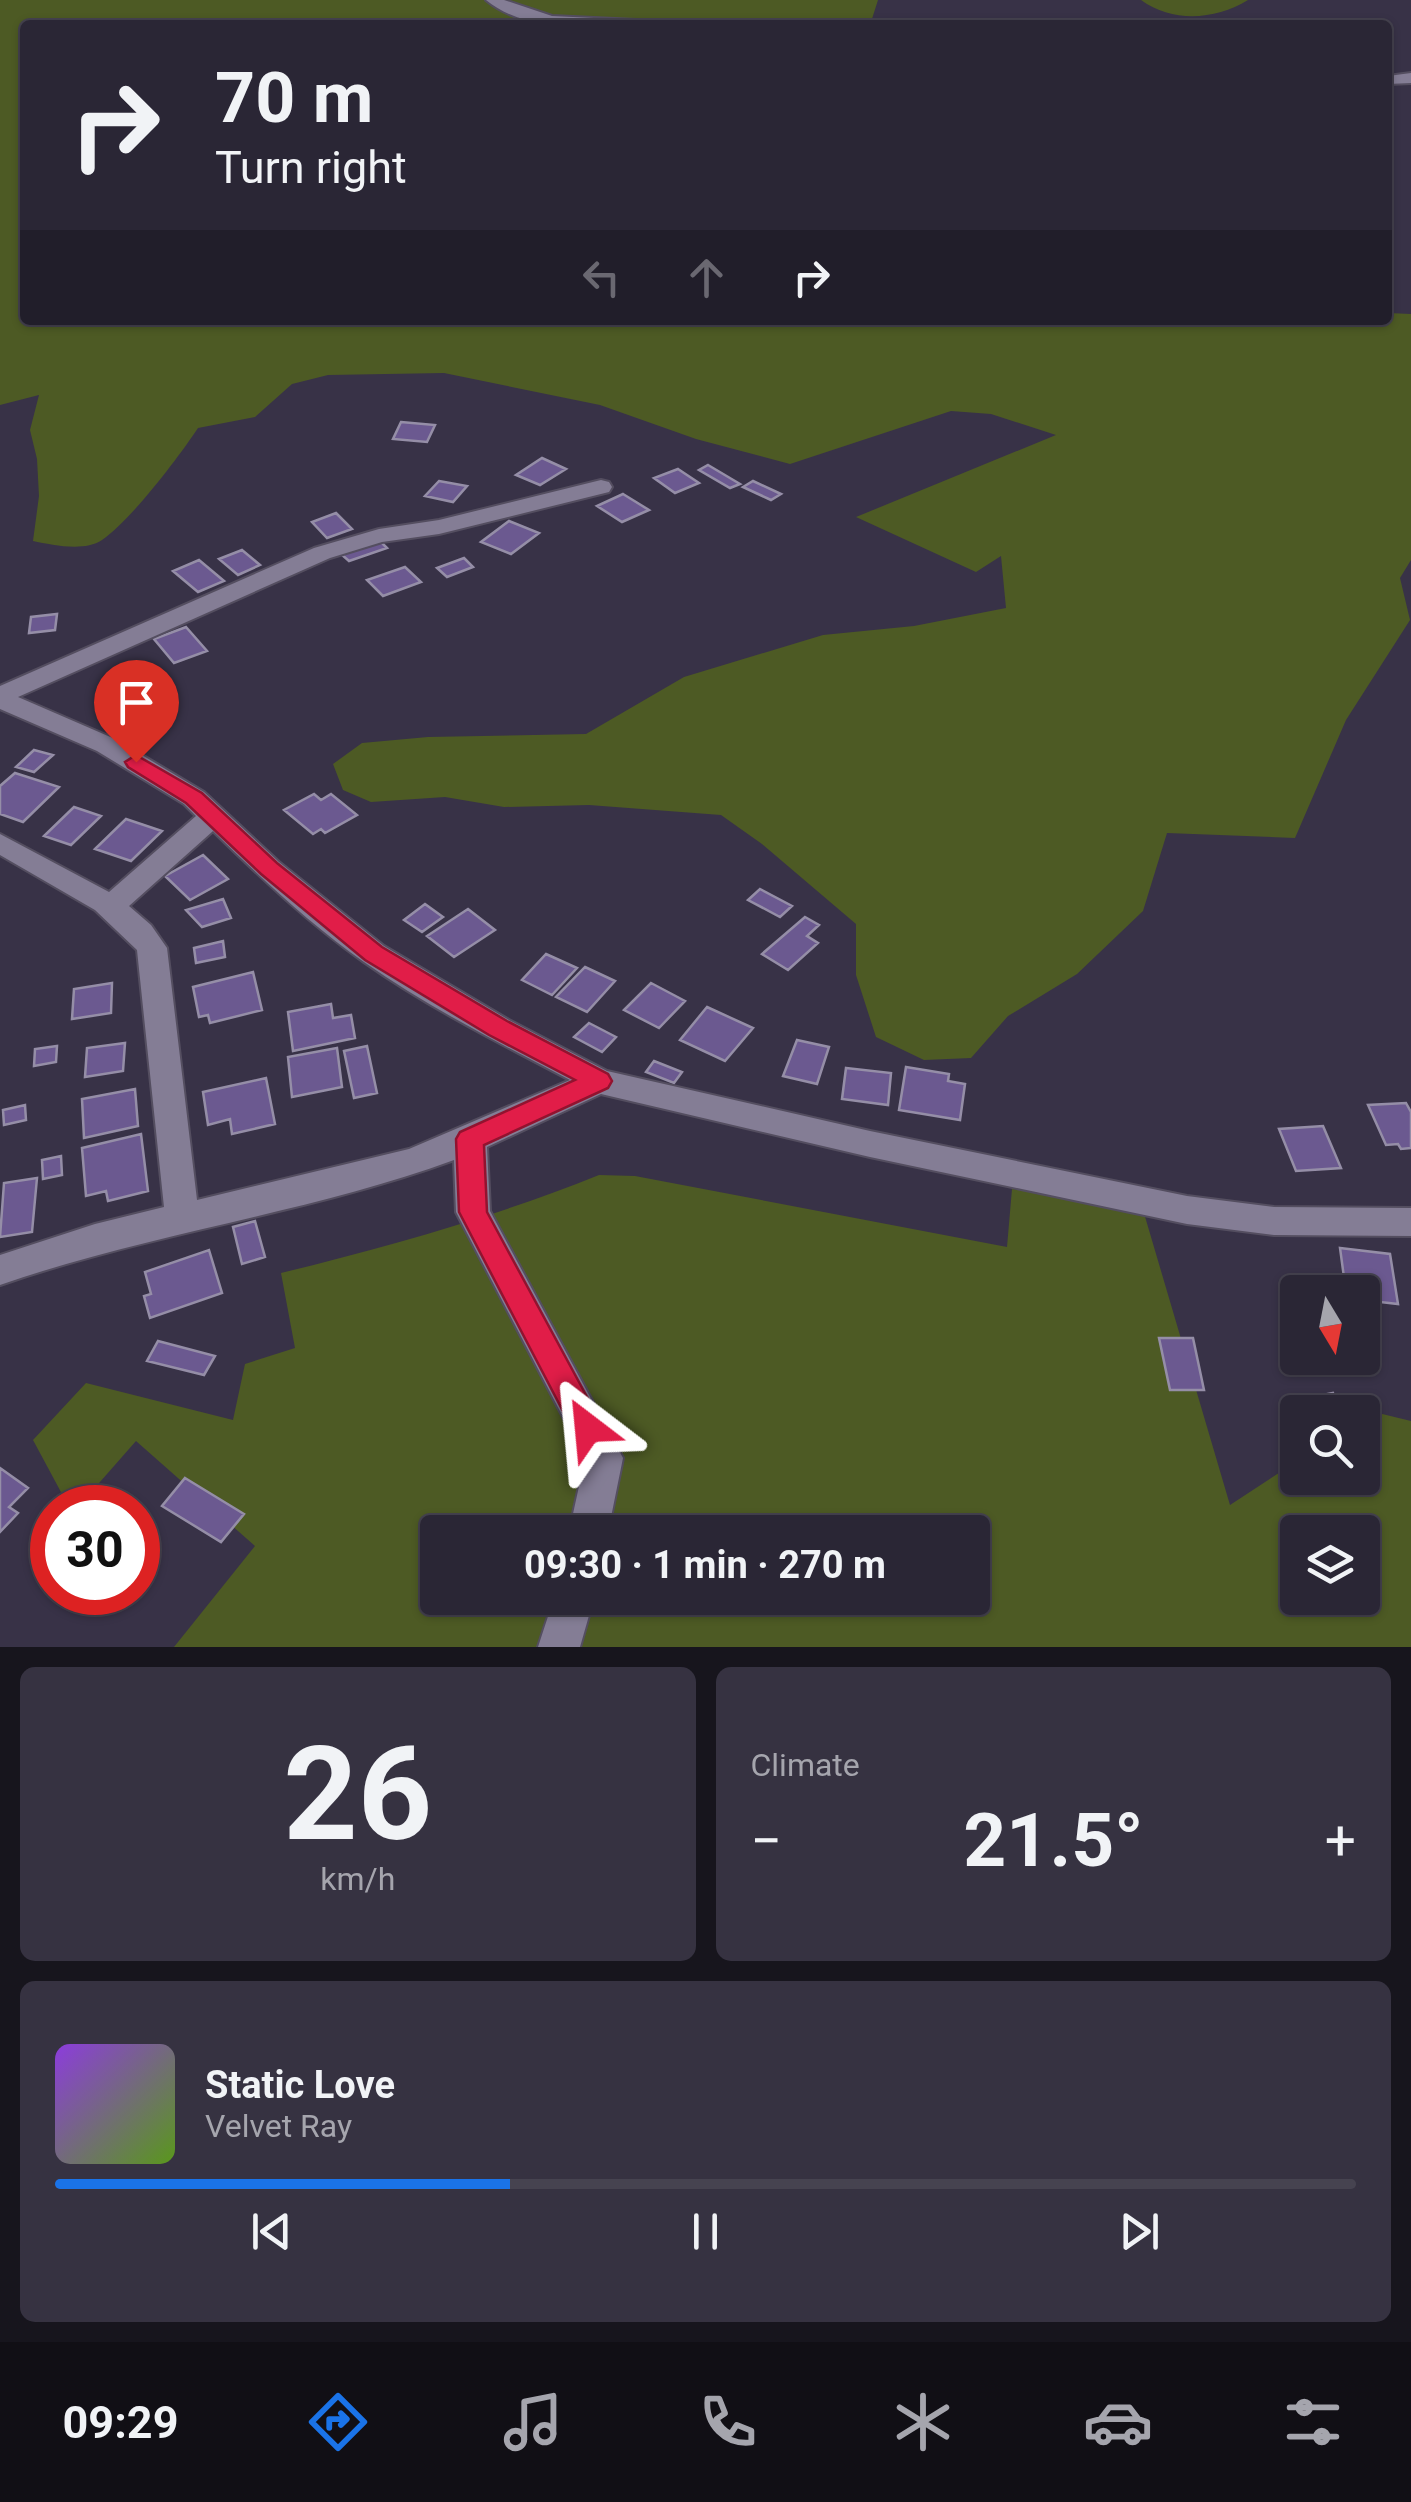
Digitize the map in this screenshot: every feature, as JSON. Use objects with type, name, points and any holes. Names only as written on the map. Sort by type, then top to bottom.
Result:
[{"type":"street","points":[[493,0],[512,12],[554,20]]},
{"type":"street","points":[[0,697],[322,554],[379,536],[439,526],[601,487]]},
{"type":"street","points":[[0,697],[106,744],[214,814],[269,868],[374,954],[498,1028],[599,1081],[870,1144],[1187,1210],[1274,1221],[1411,1222]]},
{"type":"street","points":[[109,908],[214,814]]},
{"type":"street","points":[[0,843],[109,908],[144,935],[156,964],[182,1216]]},
{"type":"street","points":[[0,1270],[47,1252],[182,1216],[389,1169],[470,1139],[599,1081]]},
{"type":"street","points":[[470,1139],[473,1212],[604,1458],[592,1515]]},
{"type":"street","points":[[558,1647],[568,1615]]},
{"type":"green space","points":[[0,0],[878,0],[872,20],[20,20],[20,325],[1392,325],[1392,313],[1411,314],[1411,560],[1400,578],[1410,620],[1346,720],[1295,838],[1167,833],[1143,911],[1077,974],[1008,1016],[971,1058],[924,1060],[876,1037],[856,975],[856,924],[762,844],[721,815],[589,805],[504,807],[445,797],[371,802],[343,790],[333,764],[362,743],[428,737],[586,734],[684,677],[823,635],[914,626],[1006,608],[1001,556],[976,572],[856,517],[1056,435],[991,414],[951,411],[790,464],[696,439],[600,405],[444,373],[328,375],[292,384],[255,417],[198,428],[140,504],[114,531],[95,544],[78,547],[33,541],[39,496],[37,459],[30,430],[39,395],[0,405]]},
{"type":"green space","points":[[1141,0],[1248,0],[1222,12],[1194,16],[1167,13]]},
{"type":"green space","points":[[599,1175],[635,1176],[1007,1247],[1012,1189],[1141,1203],[1230,1505],[1280,1472],[1280,1495],[1380,1495],[1380,1413],[1411,1421],[1411,1647],[174,1647],[255,1546],[136,1441],[97,1485],[57,1485],[33,1440],[86,1383],[233,1420],[245,1364],[295,1348],[281,1273],[442,1230]]},
{"type":"building","points":[[401,422],[435,425],[427,442],[393,439]]},
{"type":"building","points":[[542,458],[566,469],[540,485],[516,475]]},
{"type":"building","points":[[708,465],[740,484],[730,488],[699,470]]},
{"type":"building","points":[[678,469],[699,483],[675,493],[654,478]]},
{"type":"building","points":[[439,481],[467,486],[453,502],[425,496]]},
{"type":"building","points":[[753,481],[781,494],[771,500],[743,487]]},
{"type":"building","points":[[623,494],[649,510],[622,522],[597,506]]},
{"type":"building","points":[[336,513],[352,529],[327,538],[312,522]]},
{"type":"building","points":[[509,521],[539,533],[511,554],[481,542]]},
{"type":"building","points":[[379,540],[387,548],[349,561],[341,554]]},
{"type":"building","points":[[242,550],[260,565],[238,575],[219,559]]},
{"type":"building","points":[[464,558],[473,567],[447,577],[437,568]]},
{"type":"building","points":[[199,560],[224,581],[198,592],[173,571]]},
{"type":"building","points":[[405,567],[421,582],[383,596],[367,580]]},
{"type":"building","points":[[57,614],[55,630],[29,633],[31,617]]},
{"type":"building","points":[[186,627],[207,651],[174,663],[154,639]]},
{"type":"building","points":[[34,750],[53,755],[34,772],[16,767]]},
{"type":"building","points":[[15,773],[59,787],[23,822],[0,814],[0,786]]},
{"type":"building","points":[[314,794],[321,800],[331,794],[357,815],[325,833],[321,829],[313,834],[284,810]]},
{"type":"building","points":[[74,807],[101,816],[71,845],[44,836]]},
{"type":"building","points":[[126,819],[162,831],[131,861],[95,849]]},
{"type":"building","points":[[203,855],[228,879],[190,900],[165,876]]},
{"type":"building","points":[[760,889],[792,906],[780,917],[748,900]]},
{"type":"building","points":[[223,899],[231,918],[202,927],[186,910]]},
{"type":"building","points":[[425,904],[443,917],[422,932],[404,920]]},
{"type":"building","points":[[468,909],[495,930],[454,957],[427,936]]},
{"type":"building","points":[[805,917],[819,925],[807,936],[818,943],[788,970],[762,954]]},
{"type":"building","points":[[223,941],[225,957],[196,963],[194,948]]},
{"type":"building","points":[[546,954],[577,968],[552,995],[522,980]]},
{"type":"building","points":[[585,967],[615,981],[587,1012],[556,997]]},
{"type":"building","points":[[253,972],[262,1010],[210,1023],[208,1015],[199,1017],[193,987]]},
{"type":"building","points":[[112,983],[111,1013],[72,1019],[74,989]]},
{"type":"building","points":[[651,983],[685,1001],[659,1028],[624,1010]]},
{"type":"building","points":[[331,1004],[333,1018],[351,1015],[355,1038],[293,1051],[288,1012]]},
{"type":"building","points":[[707,1007],[753,1028],[725,1061],[680,1040]]},
{"type":"building","points":[[589,1023],[616,1037],[602,1052],[574,1037]]},
{"type":"building","points":[[797,1040],[829,1047],[817,1084],[783,1076]]},
{"type":"building","points":[[125,1043],[123,1071],[85,1077],[87,1048]]},
{"type":"building","points":[[57,1046],[56,1062],[34,1066],[35,1049]]},
{"type":"building","points":[[367,1046],[377,1093],[354,1098],[344,1051]]},
{"type":"building","points":[[337,1048],[342,1087],[292,1097],[288,1057]]},
{"type":"building","points":[[654,1061],[682,1072],[674,1083],[646,1072]]},
{"type":"building","points":[[906,1067],[949,1074],[948,1081],[965,1084],[960,1120],[899,1110]]},
{"type":"building","points":[[846,1068],[891,1073],[888,1105],[842,1099]]},
{"type":"building","points":[[266,1078],[275,1124],[232,1134],[230,1119],[208,1125],[203,1092]]},
{"type":"building","points":[[135,1089],[138,1126],[84,1138],[82,1099]]},
{"type":"building","points":[[1406,1103],[1411,1112],[1411,1148],[1386,1145],[1368,1105]]},
{"type":"building","points":[[25,1105],[26,1120],[4,1125],[3,1110]]},
{"type":"building","points":[[1323,1126],[1341,1168],[1296,1171],[1279,1129]]},
{"type":"building","points":[[141,1134],[148,1191],[108,1201],[106,1191],[86,1196],[82,1148]]},
{"type":"building","points":[[61,1156],[62,1175],[43,1179],[42,1160]]},
{"type":"building","points":[[37,1178],[32,1232],[0,1237],[4,1183]]},
{"type":"building","points":[[255,1221],[265,1257],[242,1264],[233,1227]]},
{"type":"building","points":[[1340,1248],[1390,1254],[1398,1304],[1380,1302],[1380,1275],[1344,1275]]},
{"type":"building","points":[[209,1250],[222,1293],[150,1318],[144,1296],[151,1294],[145,1272]]},
{"type":"building","points":[[1159,1338],[1193,1338],[1204,1390],[1170,1390]]},
{"type":"building","points":[[158,1341],[215,1356],[204,1375],[147,1361]]},
{"type":"building","points":[[0,1468],[28,1488],[9,1507],[18,1513],[0,1532]]},
{"type":"building","points":[[185,1478],[244,1514],[221,1542],[162,1506]]},
{"type":"route","points":[[136,762],[214,814],[269,868],[374,954],[498,1028],[599,1081],[470,1139],[473,1212],[588,1428]]}]
